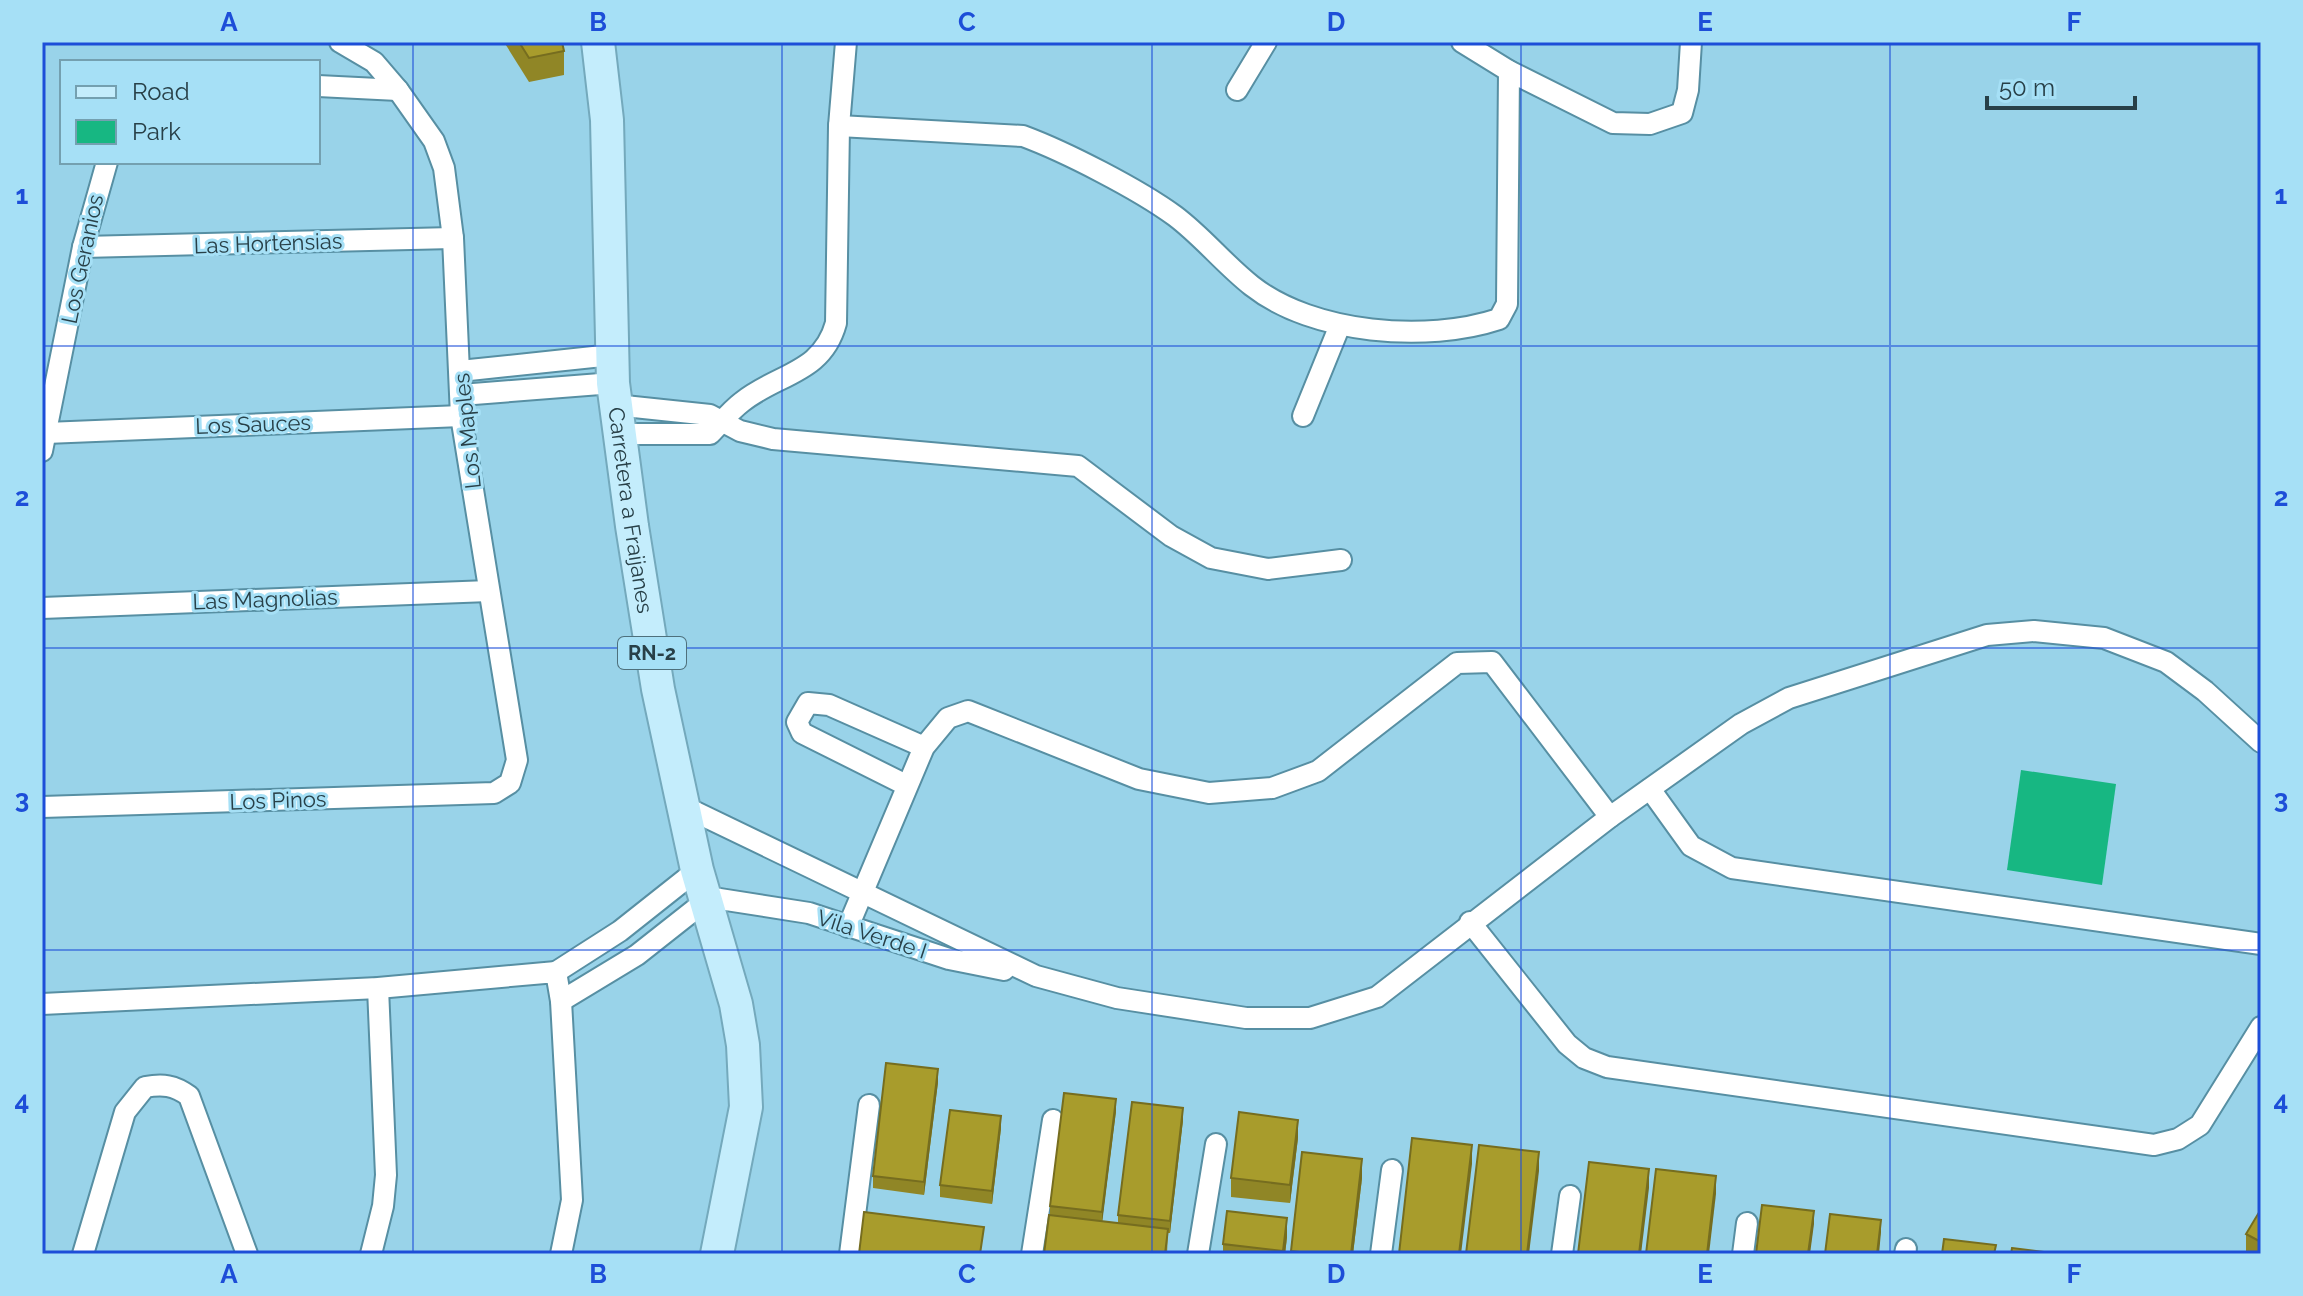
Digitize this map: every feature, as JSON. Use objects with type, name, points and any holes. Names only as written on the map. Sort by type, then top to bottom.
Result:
[{"type":"main road","name":"Carretera a Fraijanes","points":[[598,42],[607,120],[615,394],[658,689],[683,806],[736,1004],[743,1045],[746,1107],[717,1254]]},
{"type":"street","name":"Los Maples","points":[[340,42],[374,62],[398,90],[439,154],[453,238],[461,405],[517,760],[510,783]]},
{"type":"street","points":[[615,394],[710,434],[742,401],[809,364],[830,344],[836,323],[839,126],[846,42]]},
{"type":"street","points":[[1237,90],[1266,42]]},
{"type":"street","points":[[1462,42],[1509,71],[1613,123],[1650,124],[1682,113],[1691,42]]},
{"type":"street","points":[[839,126],[1023,136],[1048,145],[1172,214],[1252,287],[1277,301],[1340,325],[1406,331],[1482,324],[1499,319],[1507,304],[1509,71]]},
{"type":"street","points":[[320,86],[398,90]]},
{"type":"street","name":"Los Geranios","points":[[44,442],[83,247],[106,164]]},
{"type":"street","name":"Las Hortensias","points":[[83,247],[453,238]]},
{"type":"street","points":[[1303,416],[1340,325]]},
{"type":"street","points":[[460,371],[615,394],[710,415],[720,424],[773,439],[1078,466],[1090,471],[1171,536],[1211,558],[1268,569],[1341,560]]},
{"type":"street","name":"Los Sauces","points":[[44,442],[615,394]]},
{"type":"street","name":"Las Magnolias","points":[[42,608],[489,591]]},
{"type":"street","points":[[683,806],[1036,976],[1117,998],[1246,1018],[1310,1018],[1377,997],[1470,922],[1741,724],[1789,698],[1987,635],[2018,632],[2104,638],[2166,662],[2261,742]]},
{"type":"street","points":[[848,927],[924,747],[948,718],[968,711],[1139,779],[1209,793],[1272,788],[1318,771],[1457,663],[1492,662],[1610,817]]},
{"type":"street","points":[[906,785],[802,733],[797,722],[808,703],[829,705],[924,747]]},
{"type":"street","name":"Los Pinos","points":[[42,807],[494,793],[510,783]]},
{"type":"street","points":[[1650,789],[1691,846],[1732,868],[2261,944]]},
{"type":"street","points":[[42,1004],[378,988],[556,972],[620,931],[704,889]]},
{"type":"street","points":[[561,1001],[637,955],[704,889]]},
{"type":"street","name":"Vila Verde I","points":[[704,889],[809,913],[949,959],[1036,976]]},
{"type":"street","points":[[1470,922],[1567,1044],[1584,1058],[1607,1067],[2154,1145],[2178,1139],[2200,1125],[2261,1027]]},
{"type":"street","points":[[556,972],[561,1001],[572,1200],[561,1254]]},
{"type":"street","points":[[371,1254],[383,1206],[386,1175],[378,988]]},
{"type":"street","points":[[83,1254],[125,1112],[145,1087],[162,1085],[177,1088],[189,1096],[247,1254]]},
{"type":"street","points":[[850,1254],[869,1105]]},
{"type":"street","points":[[1032,1254],[1053,1120]]},
{"type":"street","points":[[1198,1254],[1216,1144]]},
{"type":"street","points":[[1381,1254],[1392,1170]]},
{"type":"street","points":[[1562,1254],[1570,1196]]},
{"type":"street","points":[[1743,1254],[1747,1223]]},
{"type":"green space","points":[[2021,770],[2116,784],[2102,885],[2007,870]]},
{"type":"building","points":[[519,42],[562,42],[564,51],[529,58]]},
{"type":"building","points":[[886,1063],[938,1069],[924,1182],[873,1176]]},
{"type":"building","points":[[1064,1093],[1116,1099],[1102,1212],[1050,1206]]},
{"type":"building","points":[[1132,1102],[1183,1108],[1170,1221],[1118,1215]]},
{"type":"building","points":[[950,1110],[1001,1116],[992,1191],[940,1185]]},
{"type":"building","points":[[1239,1112],[1298,1120],[1290,1185],[1231,1178]]},
{"type":"building","points":[[1412,1138],[1472,1145],[1459,1254],[1399,1254]]},
{"type":"building","points":[[1479,1145],[1539,1152],[1527,1254],[1466,1254]]},
{"type":"building","points":[[1302,1152],[1362,1159],[1351,1254],[1291,1251]]},
{"type":"building","points":[[1589,1162],[1649,1169],[1639,1254],[1578,1254]]},
{"type":"building","points":[[1656,1169],[1716,1176],[1707,1254],[1646,1254]]},
{"type":"building","points":[[1762,1205],[1814,1211],[1808,1254],[1756,1254]]},
{"type":"building","points":[[2261,1209],[2261,1242],[2246,1234]]},
{"type":"building","points":[[1227,1211],[1287,1218],[1283,1251],[1223,1244]]},
{"type":"building","points":[[864,1212],[984,1227],[980,1254],[859,1254]]},
{"type":"building","points":[[1830,1214],[1881,1220],[1877,1254],[1825,1254]]},
{"type":"building","points":[[1049,1215],[1168,1229],[1165,1254],[1044,1254]]},
{"type":"building","points":[[1944,1239],[1996,1245],[1994,1254],[1942,1254]]},
{"type":"building","points":[[2012,1248],[2060,1254],[2011,1254]]}]
